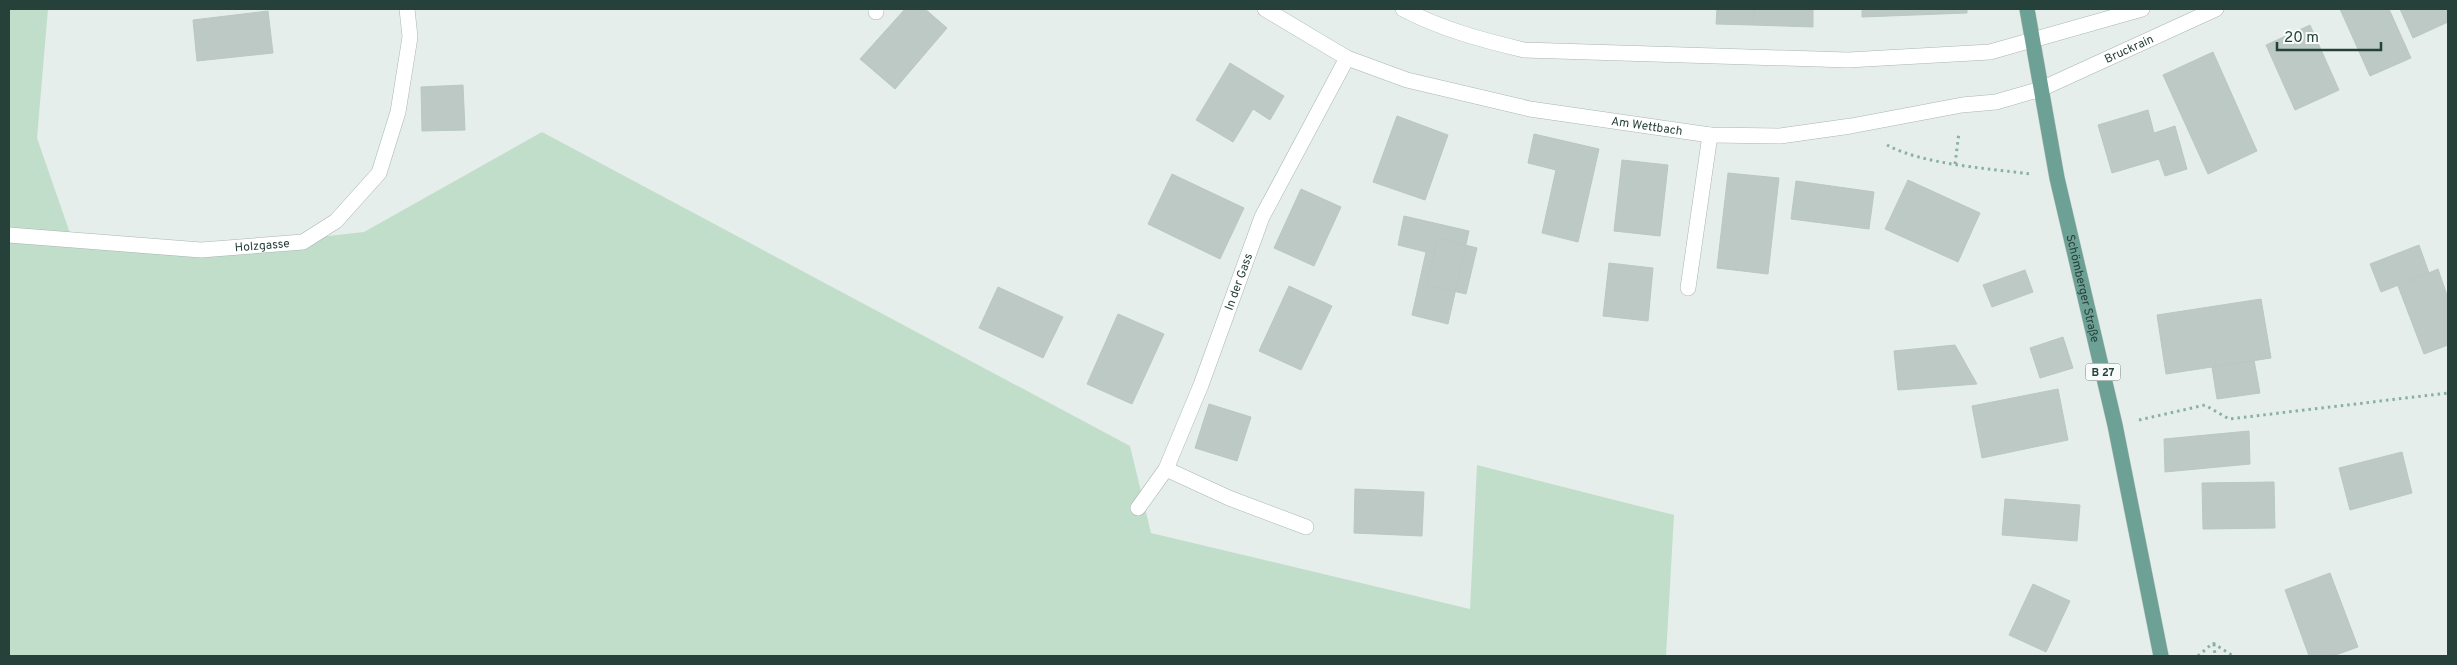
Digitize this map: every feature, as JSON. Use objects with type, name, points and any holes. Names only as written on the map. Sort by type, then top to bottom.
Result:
[{"type":"main road","name":"Schömberger Straße","points":[[2027,9],[2031,42],[2057,178],[2115,425],[2161,656]]},
{"type":"street","name":"Holzgasse","points":[[9,234],[201,250],[303,242],[336,221],[379,173],[398,112],[410,37],[407,9]]},
{"type":"street","points":[[1403,9],[1424,20],[1477,40],[1524,50],[1848,60],[1990,52],[2031,42],[2142,9]]},
{"type":"street","name":"Bruckrain","points":[[2041,90],[2216,9]]},
{"type":"street","name":"Am Wettbach","points":[[1268,10],[1346,58],[1407,80],[1530,109],[1710,135],[1780,136],[1851,126],[1962,105],[1996,102],[2041,90]]},
{"type":"street","name":"In der Gass","points":[[1138,508],[1166,469],[1201,385],[1262,217],[1346,58]]},
{"type":"street","points":[[1688,288],[1710,135]]},
{"type":"street","points":[[1166,469],[1228,498],[1306,527]]},
{"type":"path","points":[[1955,164],[1962,105]]},
{"type":"path","points":[[1851,126],[1899,152],[1955,164],[2057,178]]},
{"type":"path","points":[[2115,425],[2205,405],[2229,419],[2448,393]]},
{"type":"path","points":[[2198,656],[2214,643]]},
{"type":"path","points":[[2214,643],[2215,656]]},
{"type":"path","points":[[2214,643],[2233,656]]},
{"type":"green space","points":[[9,9],[48,9],[37,138],[72,239],[201,250],[364,232],[542,132],[1130,446],[1151,533],[1470,609],[1477,465],[1674,515],[1666,656],[9,656]]},
{"type":"building","points":[[905,9],[925,9],[947,28],[895,89],[860,59]]},
{"type":"building","points":[[1717,9],[1754,9],[1753,25],[1716,24]]},
{"type":"building","points":[[1754,9],[1813,9],[1813,27],[1753,25]]},
{"type":"building","points":[[1862,9],[1967,9],[1967,13],[1862,17]]},
{"type":"building","points":[[2340,9],[2389,9],[2411,58],[2370,76]]},
{"type":"building","points":[[2400,9],[2448,9],[2448,22],[2413,38]]},
{"type":"building","points":[[268,11],[273,53],[197,61],[193,20]]},
{"type":"building","points":[[2310,25],[2339,90],[2295,110],[2266,45]]},
{"type":"building","points":[[2213,52],[2257,151],[2208,174],[2163,75]]},
{"type":"building","points":[[1230,63],[1284,96],[1270,120],[1253,109],[1233,142],[1196,120]]},
{"type":"building","points":[[463,85],[465,130],[422,131],[421,87]]},
{"type":"building","points":[[2148,110],[2154,133],[2175,126],[2187,169],[2165,176],[2159,159],[2112,173],[2098,125]]},
{"type":"building","points":[[1397,116],[1448,135],[1425,200],[1373,182]]},
{"type":"building","points":[[1534,134],[1599,149],[1578,242],[1542,233],[1556,170],[1528,163]]},
{"type":"building","points":[[1622,160],[1668,165],[1660,236],[1614,231]]},
{"type":"building","points":[[1728,173],[1779,178],[1768,274],[1717,268]]},
{"type":"building","points":[[1172,174],[1244,208],[1220,259],[1148,224]]},
{"type":"building","points":[[1908,180],[1980,213],[1958,262],[1885,229]]},
{"type":"building","points":[[1796,181],[1874,192],[1869,229],[1791,219]]},
{"type":"building","points":[[1301,189],[1341,207],[1314,266],[1274,248]]},
{"type":"building","points":[[1404,216],[1469,231],[1448,324],[1412,315],[1426,252],[1398,245]]},
{"type":"building","points":[[1438,238],[1477,248],[1466,294],[1426,285]]},
{"type":"building","points":[[2419,245],[2429,273],[2381,292],[2370,264]]},
{"type":"building","points":[[1609,263],[1653,268],[1648,321],[1603,316]]},
{"type":"building","points":[[2438,269],[2448,298],[2448,345],[2424,354],[2398,286]]},
{"type":"building","points":[[2025,270],[2033,292],[1992,307],[1983,285]]},
{"type":"building","points":[[1289,286],[1332,306],[1301,370],[1259,351]]},
{"type":"building","points":[[998,287],[1063,317],[1043,358],[979,328]]},
{"type":"building","points":[[2261,299],[2271,358],[2166,374],[2157,315]]},
{"type":"building","points":[[1118,314],[1164,334],[1132,404],[1087,384]]},
{"type":"building","points":[[2063,337],[2073,368],[2040,378],[2030,348]]},
{"type":"building","points":[[1955,345],[1977,384],[1898,390],[1894,351]]},
{"type":"building","points":[[2254,360],[2260,393],[2217,399],[2212,367]]},
{"type":"building","points":[[2058,389],[2068,440],[1982,458],[1972,406]]},
{"type":"building","points":[[1209,404],[1251,417],[1237,461],[1195,448]]},
{"type":"building","points":[[2249,431],[2250,464],[2165,472],[2164,439]]},
{"type":"building","points":[[2402,452],[2412,493],[2350,510],[2339,468]]},
{"type":"building","points":[[2274,482],[2275,528],[2203,529],[2202,483]]},
{"type":"building","points":[[1355,489],[1424,492],[1422,536],[1354,533]]},
{"type":"building","points":[[2005,499],[2080,505],[2077,541],[2002,535]]},
{"type":"building","points":[[2330,573],[2358,647],[2333,656],[2309,656],[2285,590]]},
{"type":"building","points":[[2033,584],[2070,601],[2046,652],[2009,635]]}]
